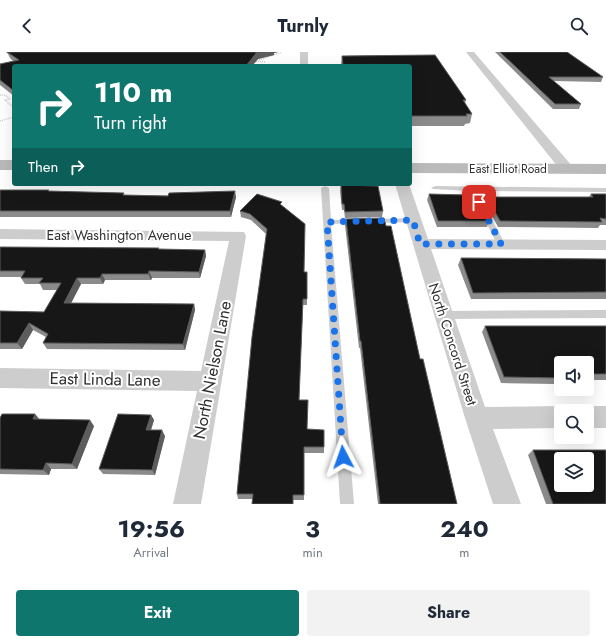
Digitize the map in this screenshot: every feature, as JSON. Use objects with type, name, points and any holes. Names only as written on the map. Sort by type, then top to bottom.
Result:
[{"type":"main road","points":[[0,165],[12,166]]},
{"type":"main road","name":"East Elliot Road","points":[[412,168],[606,169]]},
{"type":"street","points":[[304,52],[304,64]]},
{"type":"street","points":[[470,52],[567,169]]},
{"type":"street","name":"North Concord Street","points":[[403,186],[443,315],[507,504]]},
{"type":"street","name":"East Washington Avenue","points":[[0,234],[238,236]]},
{"type":"street","name":"North Nielson Lane","points":[[187,504],[209,381],[238,236]]},
{"type":"street","points":[[420,244],[606,245]]},
{"type":"street","name":"East Linda Lane","points":[[0,378],[209,381]]},
{"type":"street","points":[[594,417],[606,417]]},
{"type":"street","points":[[477,418],[554,418]]},
{"type":"lane","points":[[325,188],[346,504]]},
{"type":"lane","points":[[435,188],[606,190]]},
{"type":"lane","points":[[472,188],[501,244]]},
{"type":"lane","points":[[327,222],[413,220]]},
{"type":"lane","points":[[443,315],[606,314]]},
{"type":"path","points":[[252,64],[256,61],[282,52]]},
{"type":"path","points":[[248,60],[266,62]]},
{"type":"path","points":[[0,95],[5,95],[10,99],[5,100],[12,106]]},
{"type":"path","points":[[0,121],[12,118]]},
{"type":"building","points":[[7,52],[257,52],[248,64],[12,64],[12,89],[0,80],[0,64],[19,60]]},
{"type":"building","points":[[500,52],[567,52],[603,77],[549,77],[581,104],[555,104]]},
{"type":"building","points":[[435,55],[466,100],[463,100],[472,114],[466,114],[467,116],[412,116],[412,64],[343,64],[342,56]]},
{"type":"building","points":[[341,186],[378,186],[383,211],[345,212],[344,204],[342,204]]},
{"type":"building","points":[[0,190],[49,190],[48,191],[168,196],[169,193],[235,191],[230,211],[0,211]]},
{"type":"building","points":[[257,194],[282,202],[280,204],[305,224],[304,272],[307,272],[307,299],[303,299],[299,400],[308,400],[307,429],[324,430],[324,447],[304,447],[304,495],[293,495],[293,504],[252,504],[253,494],[237,494],[252,337],[267,229],[250,214],[240,211]]},
{"type":"building","points":[[429,194],[468,195],[469,197],[477,197],[489,221],[438,221]]},
{"type":"building","points":[[591,194],[606,194],[606,219],[600,218],[602,222],[500,221],[487,197],[593,197]]},
{"type":"building","points":[[384,218],[386,226],[391,226],[420,359],[423,359],[457,504],[380,504],[346,219]]},
{"type":"building","points":[[0,247],[159,248],[158,249],[205,250],[199,272],[149,271],[148,274],[102,274],[100,278],[77,278],[64,303],[194,304],[183,344],[43,343],[48,334],[29,323],[17,343],[0,343],[0,311],[44,312],[61,283],[39,283],[43,278],[21,278],[25,271],[0,271]]},
{"type":"building","points":[[461,258],[606,259],[606,292],[473,293]]},
{"type":"building","points":[[485,326],[606,326],[606,374],[594,374],[594,356],[554,356],[554,378],[504,377]]},
{"type":"building","points":[[2,414],[35,414],[33,419],[90,420],[72,464],[46,463],[43,470],[0,469],[0,418]]},
{"type":"building","points":[[118,414],[151,415],[146,430],[162,430],[152,470],[99,469]]},
{"type":"building","points":[[533,450],[606,450],[606,504],[553,504]]},
{"type":"route","points":[[343,457],[327,222],[413,220],[420,244],[501,244],[479,202]]}]
